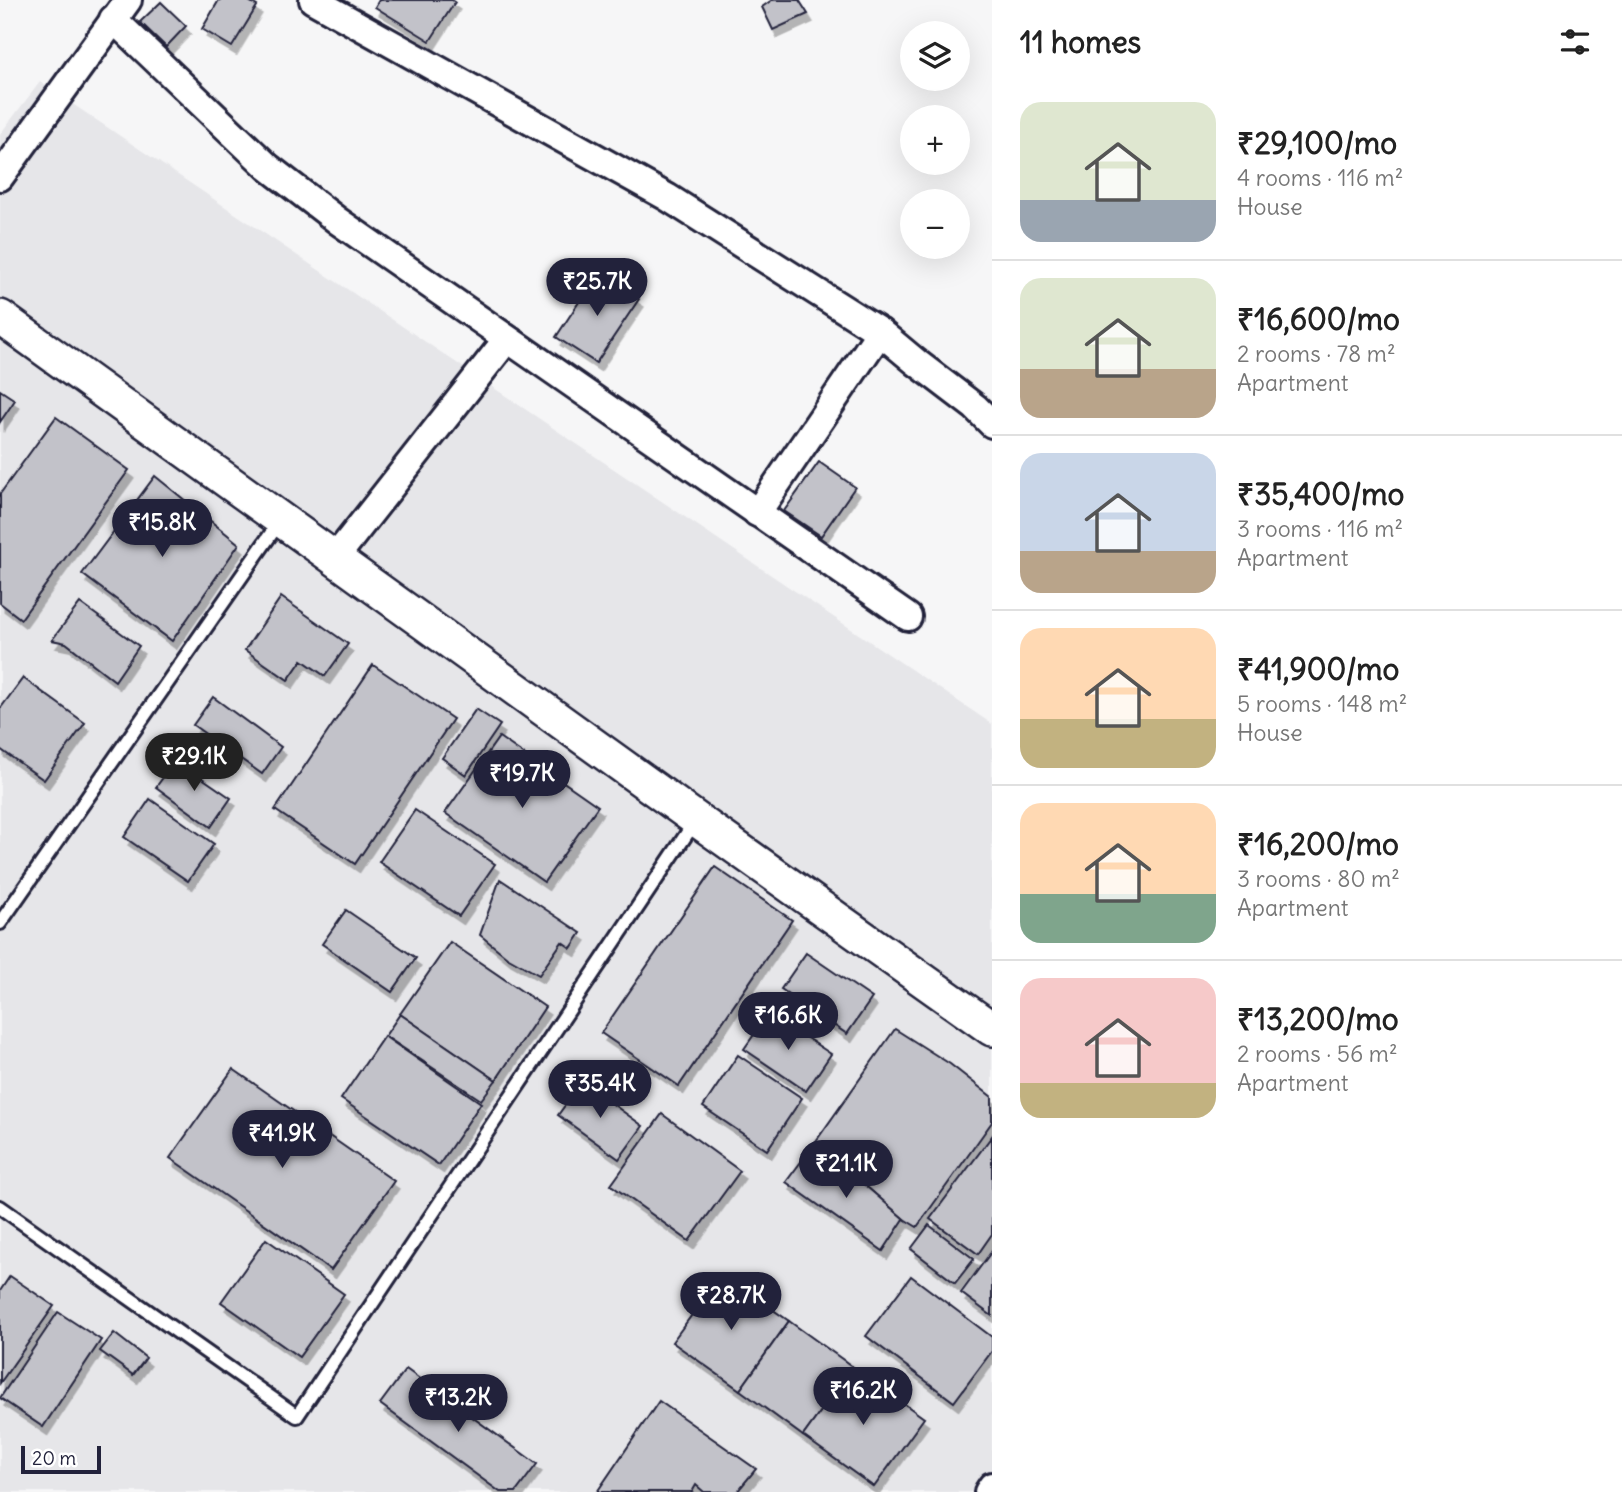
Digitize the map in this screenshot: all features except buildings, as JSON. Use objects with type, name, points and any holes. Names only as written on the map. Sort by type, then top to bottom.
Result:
[{"type":"street","points":[[313,0],[667,197],[880,332],[975,407],[992,424]]},
{"type":"street","points":[[0,177],[120,10],[268,167],[338,220],[507,339],[908,617]]},
{"type":"street","points":[[0,317],[992,1029]]},
{"type":"street","points":[[757,513],[880,332]]},
{"type":"street","points":[[334,558],[507,339]]},
{"type":"street","points":[[988,1492],[992,1486]]},
{"type":"lane","points":[[0,923],[281,519]]},
{"type":"lane","points":[[0,1207],[297,1416],[696,819]]},
{"type":"shaded area","points":[[40,82],[992,724],[992,1492],[0,1492],[0,134]]}]
